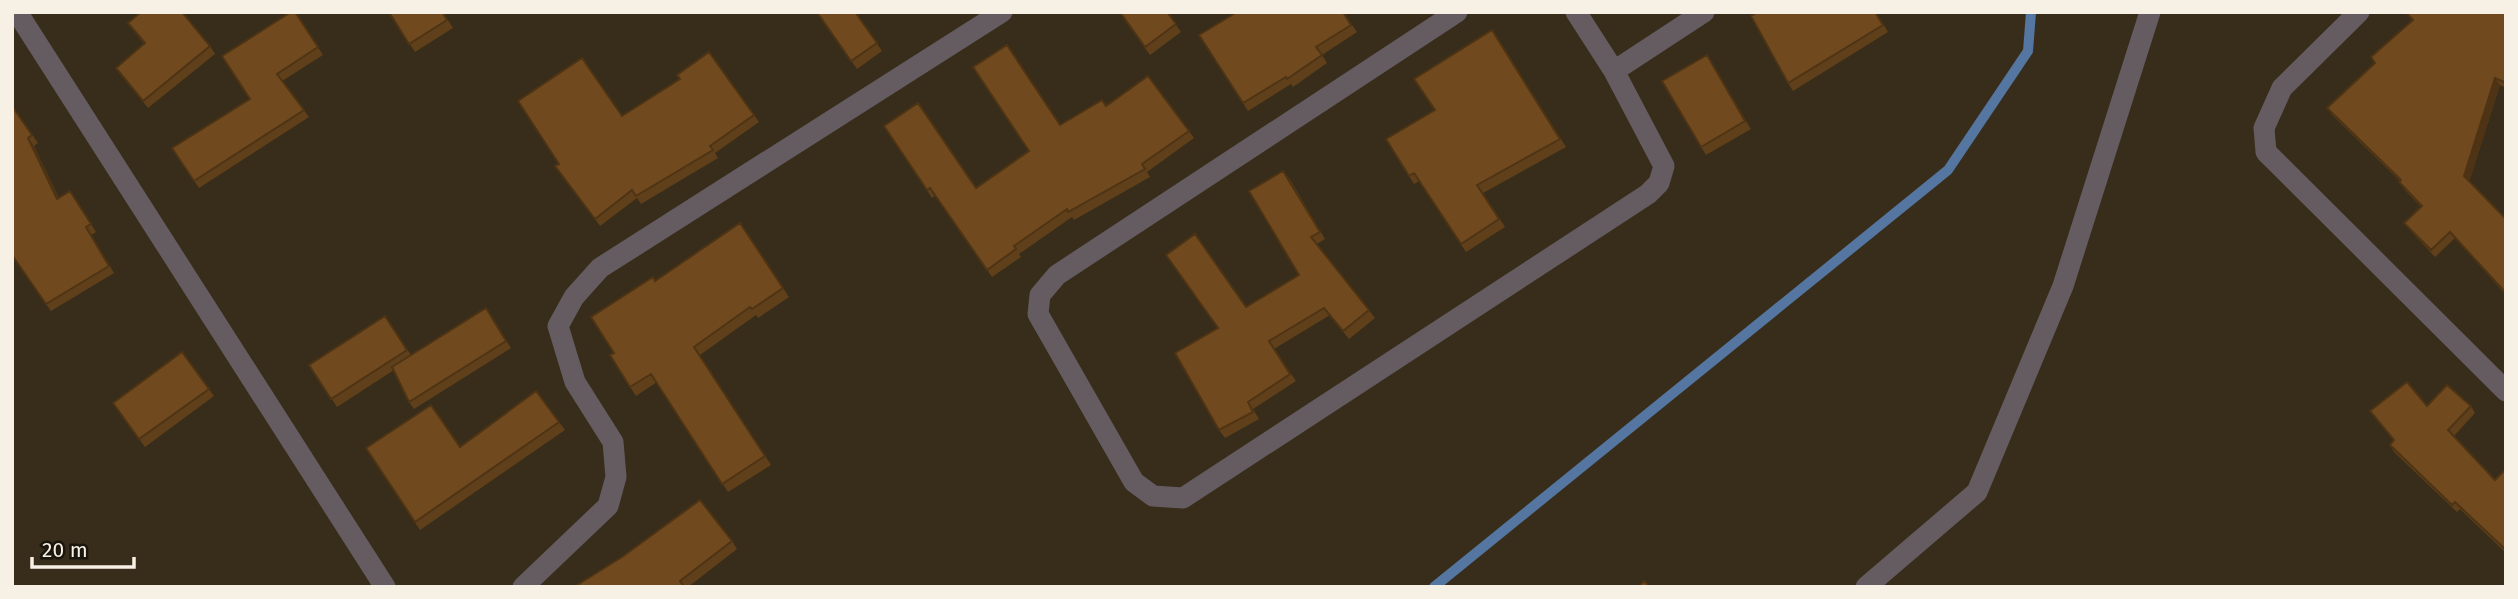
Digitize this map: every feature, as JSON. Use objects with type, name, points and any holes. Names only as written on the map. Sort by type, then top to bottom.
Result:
[{"type":"street","points":[[523,587],[608,506],[616,477],[613,442],[575,382],[558,326],[574,297],[600,268],[1002,12]]},
{"type":"street","points":[[1457,12],[1056,275],[1040,295],[1038,314],[1134,482],[1153,496],[1183,498],[1648,194],[1659,183],[1664,166],[1614,71],[1576,12]]},
{"type":"street","points":[[1614,71],[1704,12]]},
{"type":"street","points":[[1866,587],[1977,492],[2063,286],[2150,12]]},
{"type":"street","points":[[2359,12],[2282,88],[2264,128],[2266,152],[2506,391]]},
{"type":"street","points":[[26,15],[385,587]]},
{"type":"building","points":[[141,12],[182,12],[210,46],[143,101],[116,68],[145,43],[128,23]]},
{"type":"building","points":[[295,12],[318,47],[277,74],[304,110],[194,181],[172,148],[250,99],[222,56]]},
{"type":"building","points":[[389,12],[442,12],[447,20],[409,44]]},
{"type":"building","points":[[817,12],[855,12],[877,43],[851,61]]},
{"type":"building","points":[[1120,12],[1167,12],[1176,24],[1145,47]]},
{"type":"building","points":[[1237,12],[1343,12],[1351,25],[1316,47],[1322,55],[1287,79],[1286,77],[1243,103],[1199,35]]},
{"type":"building","points":[[1758,12],[1875,12],[1883,25],[1788,83],[1751,16]]},
{"type":"building","points":[[2506,12],[2506,83],[2495,78],[2464,176],[2506,219],[2506,293],[2450,232],[2431,250],[2404,223],[2422,206],[2399,182],[2401,180],[2327,108],[2375,63],[2371,57],[2413,20],[2407,13]]},
{"type":"building","points":[[1492,30],[1560,139],[1477,185],[1499,219],[1461,244],[1414,173],[1409,176],[1386,139],[1435,110],[1414,79]]},
{"type":"building","points":[[1007,45],[1060,125],[1102,100],[1106,106],[1148,76],[1189,131],[1142,164],[1145,169],[1068,212],[1067,209],[1014,246],[1016,249],[987,270],[930,188],[927,190],[884,126],[918,103],[976,188],[1029,151],[973,67]]},
{"type":"building","points":[[709,52],[754,115],[710,146],[713,150],[636,196],[632,190],[595,219],[555,166],[559,164],[518,101],[582,58],[622,116],[680,79],[677,75]]},
{"type":"building","points":[[1707,55],[1745,121],[1701,147],[1662,81]]},
{"type":"building","points":[[12,106],[32,135],[28,138],[57,199],[70,191],[91,224],[86,227],[109,266],[46,304],[12,255]]},
{"type":"building","points":[[1283,171],[1320,232],[1311,237],[1369,310],[1343,331],[1324,308],[1269,341],[1290,374],[1248,402],[1253,412],[1219,430],[1175,353],[1218,328],[1166,255],[1195,234],[1246,307],[1299,275],[1249,191]]},
{"type":"building","points":[[740,223],[783,288],[752,309],[750,307],[694,347],[765,456],[722,484],[651,374],[630,387],[610,355],[614,353],[591,317],[653,277],[655,281]]},
{"type":"building","points":[[486,308],[506,341],[409,402],[392,367]]},
{"type":"building","points":[[385,316],[407,350],[331,399],[309,365]]},
{"type":"building","points":[[182,352],[209,389],[139,439],[113,403]]},
{"type":"building","points":[[2407,382],[2427,406],[2447,385],[2471,406],[2448,430],[2495,480],[2506,469],[2506,550],[2455,502],[2452,505],[2390,445],[2394,440],[2370,411]]},
{"type":"building","points":[[536,391],[559,422],[415,522],[366,448],[431,405],[460,447]]},
{"type":"building","points":[[700,500],[732,541],[680,581],[684,587],[574,587],[622,557]]},
{"type":"building","points":[[1644,581],[1650,587],[1639,587]]},
{"type":"waterway","points":[[1434,587],[1948,170],[2028,51],[2031,12]]}]
